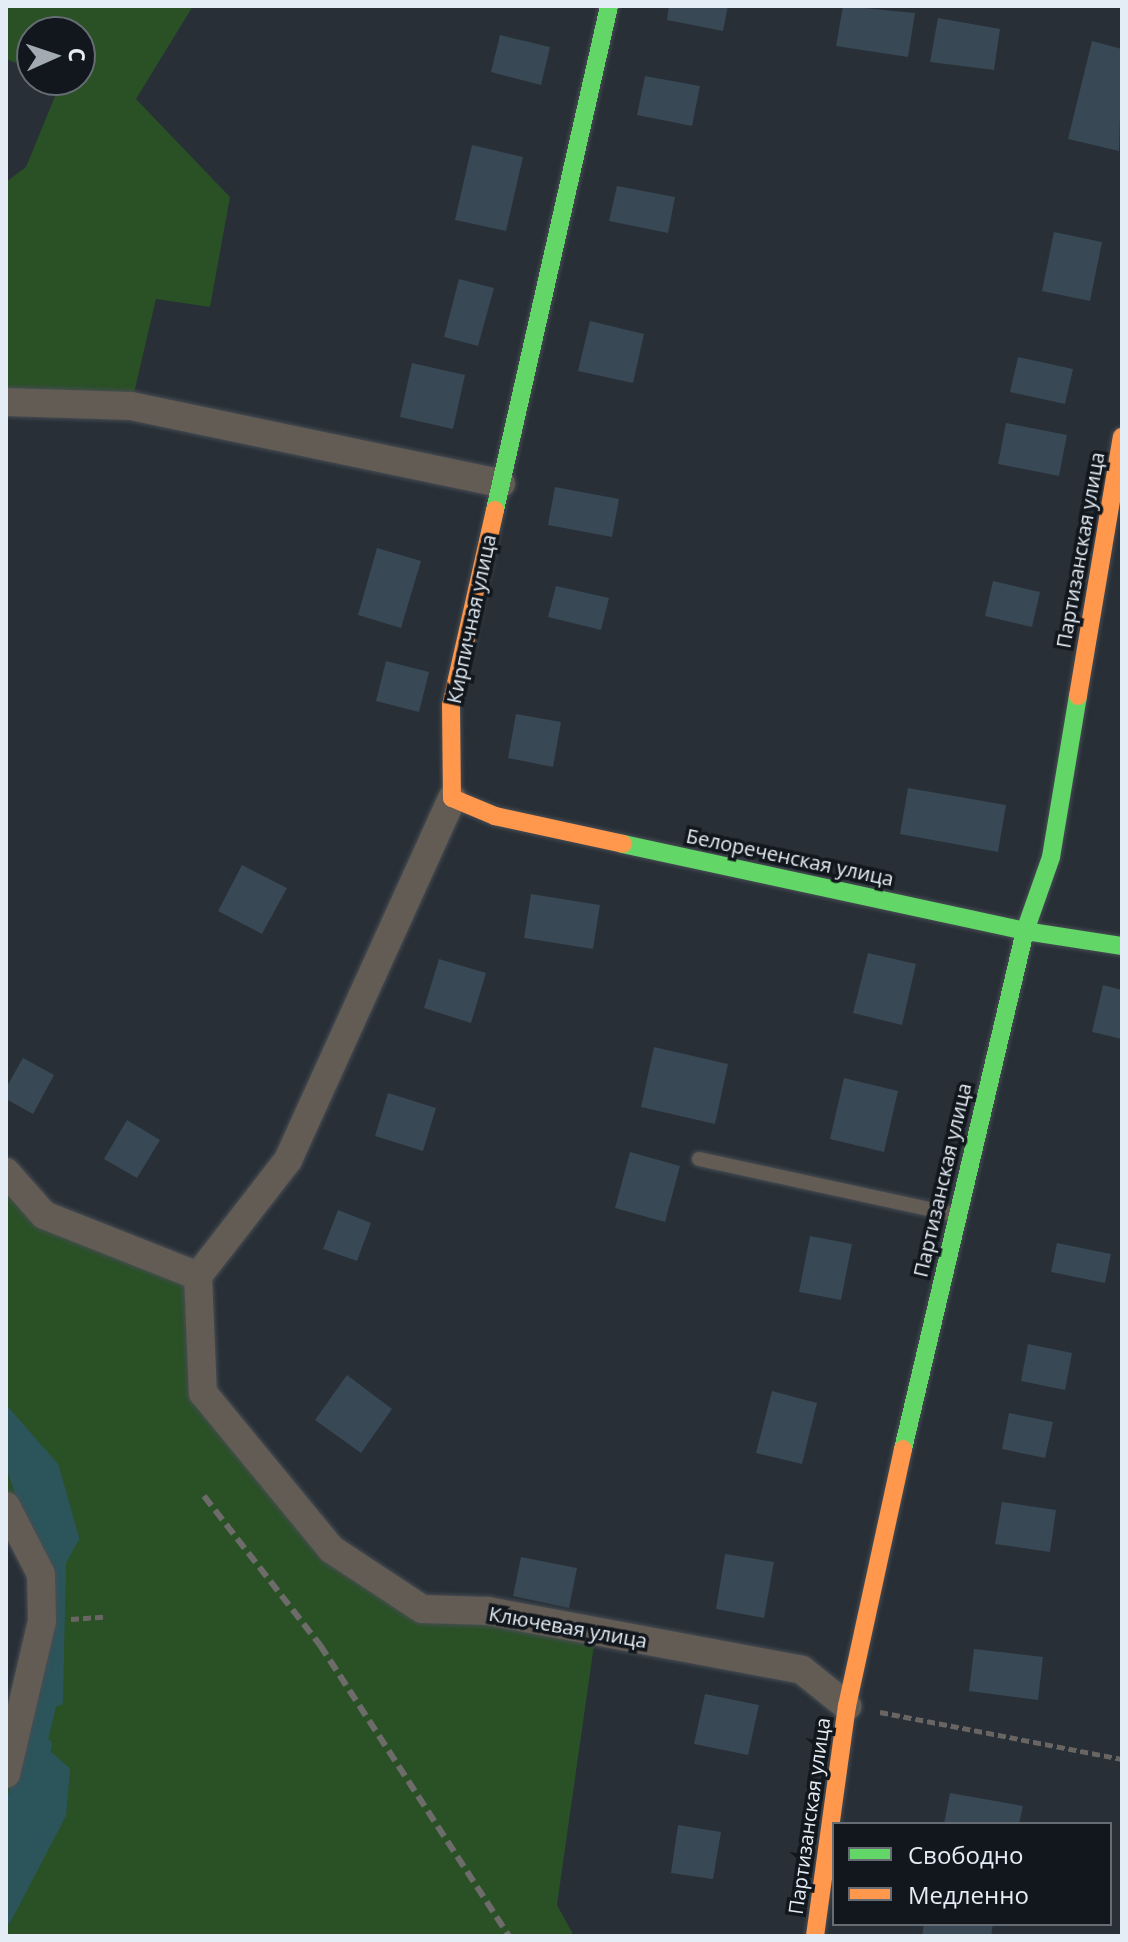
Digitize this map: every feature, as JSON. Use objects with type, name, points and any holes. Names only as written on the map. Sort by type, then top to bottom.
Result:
[{"type":"street","name":"Кирпичная улица","points":[[198,1276],[288,1160],[452,798],[451,705],[609,6]]},
{"type":"street","points":[[6,402],[131,406],[501,483]]},
{"type":"street","name":"Партизанская улица","points":[[815,1936],[847,1706],[955,1215],[1025,931],[1051,857],[1122,437]]},
{"type":"street","name":"Белореченская улица","points":[[452,798],[495,816],[1025,931],[1122,946]]},
{"type":"street","points":[[6,1172],[44,1215],[198,1276]]},
{"type":"street","name":"Ключевая улица","points":[[198,1276],[203,1393],[331,1549],[422,1609],[488,1611],[802,1670],[847,1706]]},
{"type":"street","points":[[6,1506],[41,1574],[42,1621],[6,1774]]},
{"type":"lane","points":[[699,1159],[955,1215]]},
{"type":"path","points":[[847,1706],[1122,1759]]},
{"type":"green space","points":[[6,6],[193,6],[136,99],[230,197],[210,307],[156,299],[131,406],[6,402],[6,182],[26,167],[55,96],[96,96],[96,16],[16,16],[16,63],[6,59]]},
{"type":"green space","points":[[6,1172],[44,1215],[198,1276],[203,1393],[331,1549],[422,1609],[596,1631],[557,1905],[574,1936],[6,1936],[6,1774],[42,1621],[6,1506]]},
{"type":"water","points":[[6,1412],[54,1467],[74,1538],[61,1561],[60,1690],[45,1753],[65,1771],[61,1815],[6,1920],[6,1803],[43,1656],[47,1588],[6,1467]]},
{"type":"building","points":[[669,6],[728,6],[723,31],[667,20]]},
{"type":"building","points":[[843,6],[915,13],[908,57],[836,46]]},
{"type":"building","points":[[938,18],[1000,29],[994,70],[930,62]]},
{"type":"building","points":[[500,35],[550,47],[541,85],[491,72]]},
{"type":"building","points":[[1092,41],[1122,49],[1119,151],[1068,139]]},
{"type":"building","points":[[645,76],[700,86],[692,126],[637,115]]},
{"type":"building","points":[[472,145],[523,157],[506,231],[455,220]]},
{"type":"building","points":[[617,186],[675,197],[668,233],[609,221]]},
{"type":"building","points":[[1054,232],[1102,242],[1090,301],[1042,291]]},
{"type":"building","points":[[459,279],[494,288],[478,346],[444,337]]},
{"type":"building","points":[[590,321],[644,334],[633,383],[578,371]]},
{"type":"building","points":[[1018,357],[1073,369],[1065,404],[1010,392]]},
{"type":"building","points":[[412,363],[465,375],[453,429],[400,417]]},
{"type":"building","points":[[1006,423],[1067,435],[1059,476],[998,464]]},
{"type":"building","points":[[555,487],[619,499],[612,537],[548,525]]},
{"type":"building","points":[[377,548],[421,561],[401,628],[358,615]]},
{"type":"building","points":[[993,581],[1040,592],[1032,627],[985,616]]},
{"type":"building","points":[[556,586],[609,598],[601,630],[548,617]]},
{"type":"building","points":[[386,661],[429,672],[419,712],[376,701]]},
{"type":"building","points":[[516,714],[561,722],[553,767],[508,758]]},
{"type":"building","points":[[908,788],[1006,805],[998,852],[900,834]]},
{"type":"building","points":[[242,865],[287,888],[262,934],[218,911]]},
{"type":"building","points":[[531,894],[600,905],[593,949],[524,938]]},
{"type":"building","points":[[868,953],[916,964],[902,1025],[853,1013]]},
{"type":"building","points":[[439,959],[486,973],[471,1023],[424,1008]]},
{"type":"building","points":[[1103,985],[1122,990],[1122,1039],[1092,1032]]},
{"type":"building","points":[[654,1047],[728,1064],[715,1124],[641,1107]]},
{"type":"building","points":[[23,1058],[54,1075],[33,1114],[6,1099],[6,1088]]},
{"type":"building","points":[[844,1078],[898,1091],[884,1152],[830,1139]]},
{"type":"building","points":[[388,1093],[436,1108],[423,1151],[375,1136]]},
{"type":"building","points":[[127,1120],[160,1140],[137,1178],[104,1159]]},
{"type":"building","points":[[630,1152],[680,1166],[665,1222],[615,1208]]},
{"type":"building","points":[[338,1210],[371,1223],[357,1261],[323,1249]]},
{"type":"building","points":[[810,1236],[852,1244],[841,1300],[799,1292]]},
{"type":"building","points":[[1057,1243],[1111,1254],[1105,1283],[1051,1272]]},
{"type":"building","points":[[1028,1344],[1072,1353],[1065,1390],[1021,1381]]},
{"type":"building","points":[[347,1375],[392,1409],[361,1453],[315,1420]]},
{"type":"building","points":[[772,1391],[817,1403],[802,1464],[756,1453]]},
{"type":"building","points":[[1009,1413],[1053,1422],[1045,1458],[1002,1449]]},
{"type":"building","points":[[1002,1502],[1056,1510],[1050,1552],[995,1544]]},
{"type":"building","points":[[725,1554],[774,1562],[764,1618],[716,1609]]},
{"type":"building","points":[[521,1557],[577,1568],[569,1608],[513,1596]]},
{"type":"building","points":[[974,1649],[1043,1657],[1038,1700],[969,1691]]},
{"type":"building","points":[[705,1694],[759,1705],[748,1755],[694,1744]]},
{"type":"building","points":[[950,1793],[1023,1806],[1019,1822],[944,1822]]},
{"type":"building","points":[[678,1825],[721,1832],[713,1879],[671,1873]]},
{"type":"building","points":[[924,1926],[993,1926],[991,1936],[922,1936]]},
{"type":"waterway","points":[[6,1412],[54,1467],[74,1538],[61,1561],[58,1701]]},
{"type":"waterway","points":[[6,1920],[61,1815],[65,1771],[45,1753],[47,1744]]},
{"type":"railway","points":[[204,1496],[320,1645],[509,1936]]},
{"type":"traffic: fast","points":[[495,510],[609,6]]},
{"type":"traffic: fast","points":[[903,1449],[1025,931],[1051,857],[1078,696]]},
{"type":"traffic: fast","points":[[623,844],[1025,931],[1122,946]]},
{"type":"traffic: slow","points":[[1078,696],[1122,437]]},
{"type":"traffic: slow","points":[[495,510],[451,705],[452,798],[495,816],[623,844]]},
{"type":"traffic: slow","points":[[815,1936],[847,1706],[903,1449]]}]
